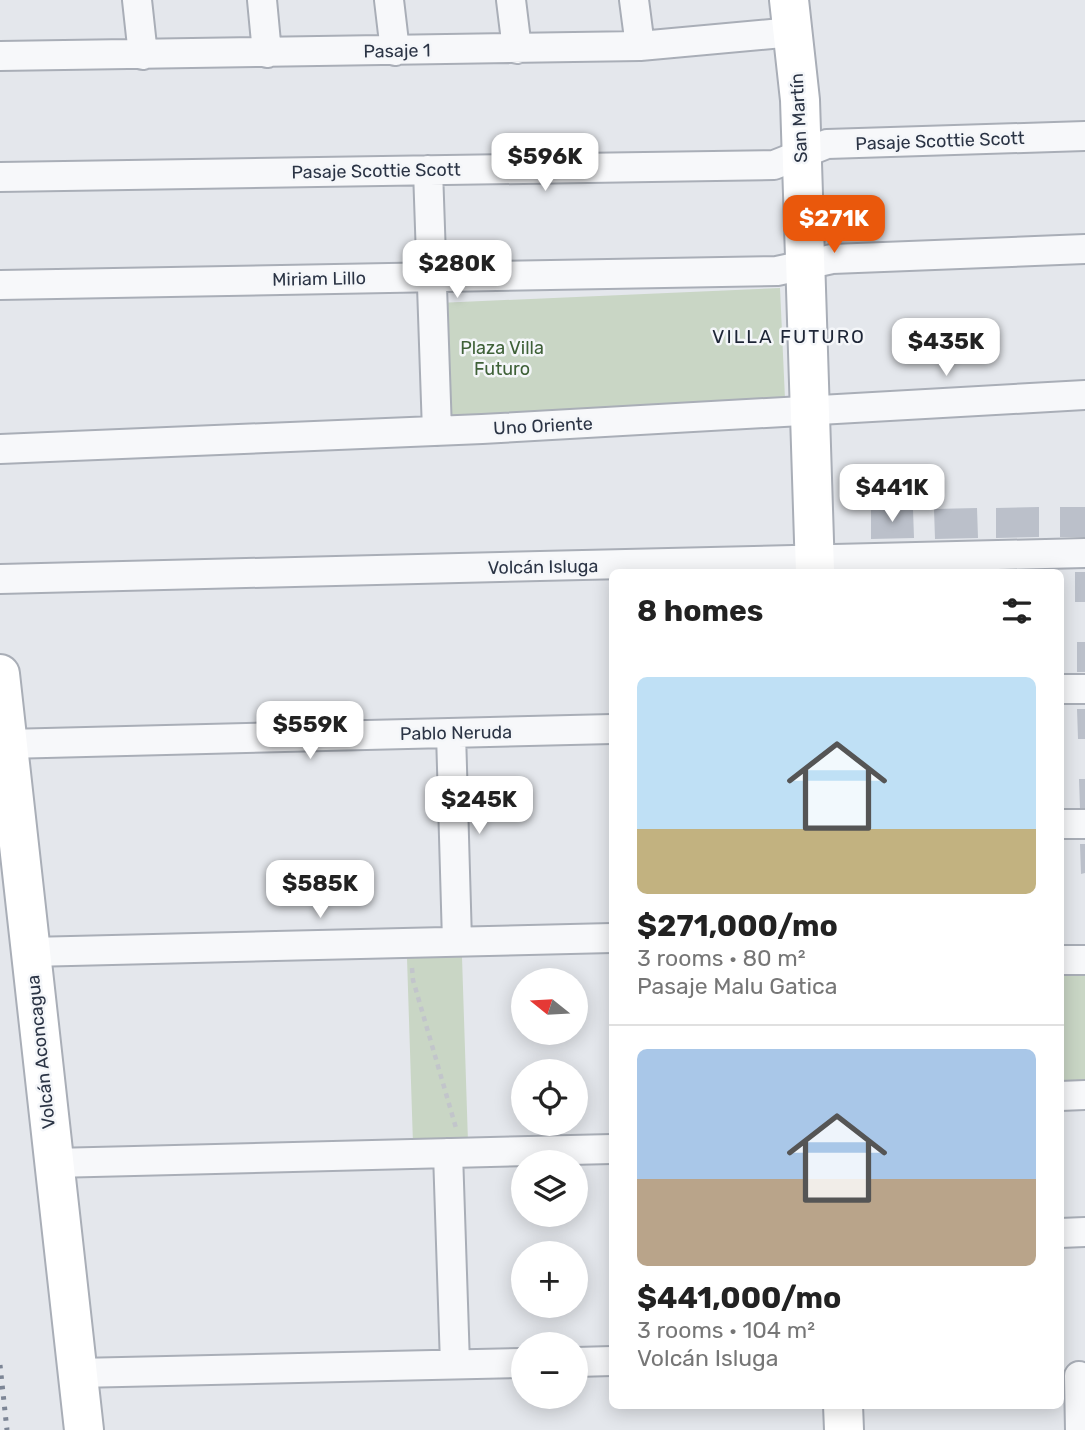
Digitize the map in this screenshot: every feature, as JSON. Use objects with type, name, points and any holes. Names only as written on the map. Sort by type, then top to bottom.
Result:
[{"type":"street","points":[[137,0],[143,55]]},
{"type":"street","points":[[262,0],[267,53]]},
{"type":"street","points":[[389,0],[395,51]]},
{"type":"street","points":[[511,0],[517,49]]},
{"type":"street","points":[[634,0],[640,46]]},
{"type":"street","name":"Pasaje 1","points":[[0,56],[640,46],[791,16]]},
{"type":"street","name":"San Martín","points":[[791,16],[800,100],[815,566]]},
{"type":"street","name":"Pasaje Scottie Scott","points":[[0,177],[774,165],[827,144],[1085,136]]},
{"type":"street","points":[[428,170],[437,431]]},
{"type":"street","name":"Miriam Lillo","points":[[0,285],[777,271],[832,259],[1085,249]]},
{"type":"street","name":"Uno Oriente","points":[[0,450],[437,431],[1085,395]]},
{"type":"street","name":"Volcán Isluga","points":[[627,569],[815,566],[1085,552]]},
{"type":"street","name":"Volcán Isluga","points":[[0,579],[609,569]]},
{"type":"street","name":"Volcán Aconcagua","points":[[0,674],[84,1430]]},
{"type":"street","points":[[1064,689],[1085,689]]},
{"type":"street","name":"Pablo Neruda","points":[[6,744],[609,729]]},
{"type":"street","points":[[451,733],[457,941]]},
{"type":"street","points":[[1064,824],[1085,824]]},
{"type":"street","points":[[30,951],[609,938]]},
{"type":"street","points":[[1064,960],[1085,960]]},
{"type":"street","points":[[1064,1096],[1085,1095]]},
{"type":"street","points":[[53,1163],[609,1149]]},
{"type":"street","points":[[455,1364],[456,1153]]},
{"type":"street","points":[[1064,1233],[1085,1232]]},
{"type":"street","points":[[588,1362],[609,1361]]},
{"type":"street","points":[[77,1373],[511,1363]]},
{"type":"street","points":[[1075,1376],[1080,1430]]},
{"type":"street","points":[[843,1409],[844,1430]]},
{"type":"path","points":[[412,942],[413,981],[456,1153]]},
{"type":"green space","name":"Plaza Villa Futuro","points":[[780,288],[785,399],[443,421],[438,303]]},
{"type":"green space","points":[[462,957],[468,1142],[413,1144],[407,958]]},
{"type":"green space","points":[[1064,970],[1085,970],[1085,1083],[1064,1084]]},
{"type":"building","points":[[1039,507],[1039,537],[996,538],[996,508]]},
{"type":"building","points":[[1060,507],[1085,507],[1085,537],[1060,537]]},
{"type":"building","points":[[977,508],[978,538],[935,539],[934,509]]},
{"type":"building","points":[[913,509],[914,538],[871,539],[871,510]]},
{"type":"building","points":[[1075,572],[1085,572],[1085,602],[1075,602]]},
{"type":"building","points":[[1077,642],[1085,642],[1085,672],[1077,672]]},
{"type":"building","points":[[1077,709],[1085,709],[1085,739],[1078,739]]},
{"type":"building","points":[[1079,779],[1085,779],[1085,809],[1080,809]]},
{"type":"building","points":[[1080,844],[1085,844],[1085,873],[1081,874]]},
{"type":"railway","points":[[0,1365],[7,1430]]},
{"type":"district","name":"VILLA FUTURO","points":[[789,336]]}]
